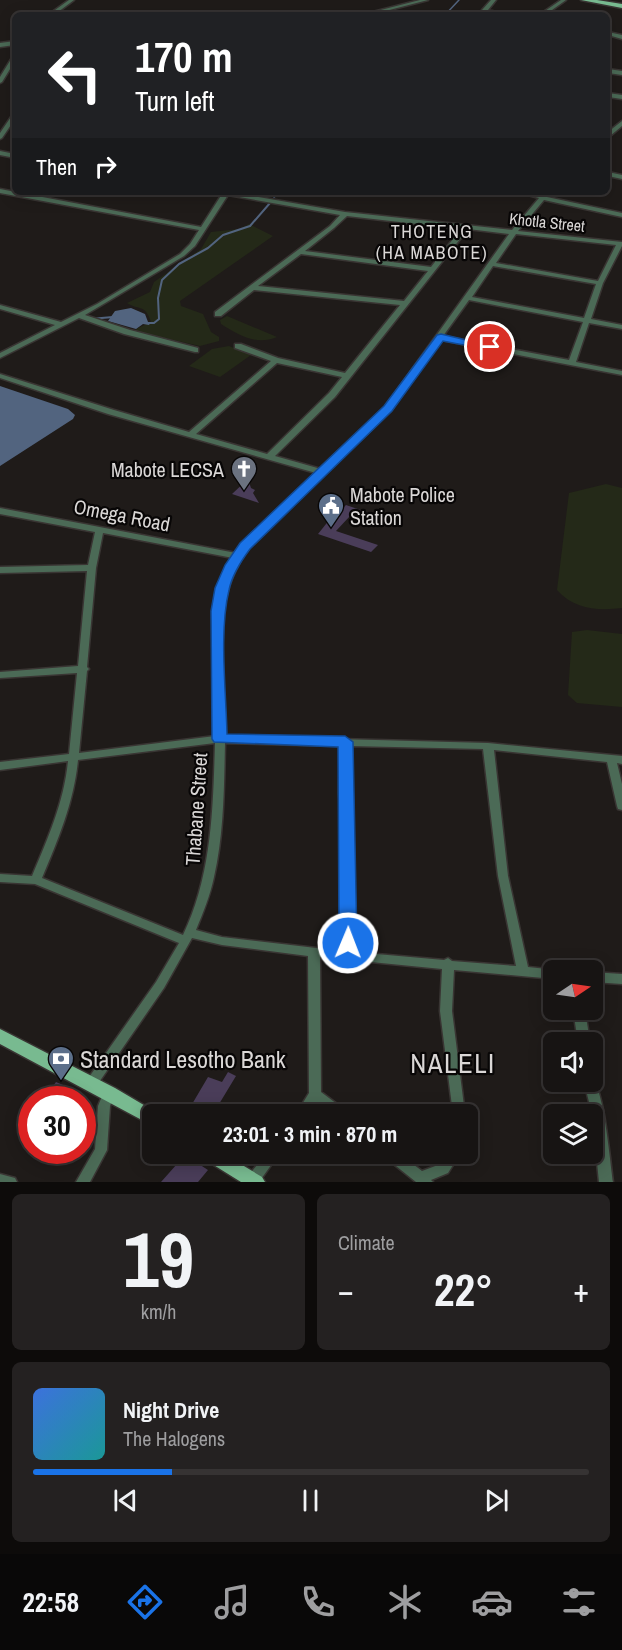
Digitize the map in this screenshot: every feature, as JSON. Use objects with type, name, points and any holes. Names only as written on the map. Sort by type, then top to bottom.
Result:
[{"type":"main road","points":[[584,0],[622,6]]},
{"type":"main road","points":[[0,1036],[142,1112]]},
{"type":"main road","points":[[227,1164],[255,1181]]},
{"type":"street","points":[[55,12],[72,0]]},
{"type":"street","points":[[376,12],[426,0]]},
{"type":"street","points":[[483,12],[494,0]]},
{"type":"street","points":[[546,12],[564,0]]},
{"type":"street","points":[[0,81],[12,67]]},
{"type":"street","points":[[0,137],[12,119]]},
{"type":"street","points":[[21,195],[204,229]]},
{"type":"street","points":[[0,356],[78,315],[182,255],[204,229],[221,195]]},
{"type":"street","name":"Khotla Street","points":[[240,195],[345,214],[621,244]]},
{"type":"street","points":[[544,196],[622,215]]},
{"type":"street","name":"Thabane Street","points":[[91,1084],[188,937],[209,876],[219,739],[218,611],[222,588],[238,556],[388,409],[441,338],[514,232],[544,196]]},
{"type":"street","points":[[218,314],[300,252],[345,214]]},
{"type":"street","points":[[269,457],[348,376],[466,227]]},
{"type":"street","points":[[572,362],[600,283],[621,244]]},
{"type":"street","points":[[300,252],[431,269]]},
{"type":"street","points":[[492,264],[600,283]]},
{"type":"street","points":[[254,288],[405,303]]},
{"type":"street","points":[[468,298],[622,327]]},
{"type":"street","points":[[0,307],[61,324]]},
{"type":"street","points":[[78,315],[127,332],[195,350]]},
{"type":"street","points":[[441,338],[622,373]]},
{"type":"street","points":[[238,346],[276,360],[348,376]]},
{"type":"street","points":[[190,435],[276,360]]},
{"type":"street","points":[[0,376],[190,435],[322,472]]},
{"type":"street","name":"Omega Road","points":[[0,511],[238,556]]},
{"type":"street","points":[[36,880],[58,826],[75,758],[92,568],[101,529]]},
{"type":"street","points":[[0,570],[92,568]]},
{"type":"street","points":[[0,675],[84,669]]},
{"type":"street","points":[[0,766],[219,739],[488,746],[616,760],[622,806]]},
{"type":"street","points":[[345,742],[344,793],[349,866],[348,956]]},
{"type":"street","points":[[488,746],[503,876],[523,971]]},
{"type":"street","points":[[0,878],[36,880],[188,937],[348,956],[543,973]]},
{"type":"street","points":[[307,1104],[315,1094],[314,952]]},
{"type":"street","points":[[448,963],[446,1011],[458,1104]]},
{"type":"street","points":[[603,978],[622,979]]},
{"type":"street","points":[[592,1092],[606,1182]]},
{"type":"street","points":[[83,1182],[100,1150],[104,1106],[109,1093]]},
{"type":"street","points":[[315,1094],[328,1104]]},
{"type":"street","points":[[255,1181],[266,1164]]},
{"type":"street","points":[[404,1164],[424,1180],[446,1164]]},
{"type":"street","points":[[0,1180],[10,1182]]},
{"type":"green space","points":[[249,224],[273,236],[180,301],[181,306],[203,314],[211,332],[219,337],[219,341],[200,346],[138,332],[136,329],[151,322],[149,316],[144,310],[127,303],[150,292],[154,282],[201,249],[211,232],[239,229]]},
{"type":"green space","points":[[227,316],[277,337],[262,340],[248,338],[221,324],[220,320]]},
{"type":"green space","points":[[229,346],[251,355],[220,377],[189,366],[212,349]]},
{"type":"green space","points":[[606,484],[622,488],[622,608],[595,609],[578,605],[557,590],[569,493]]},
{"type":"green space","points":[[587,630],[622,634],[622,707],[577,703],[568,695],[572,632]]},
{"type":"water","points":[[131,308],[145,314],[148,322],[151,322],[149,325],[143,324],[136,329],[108,321],[115,311]]},
{"type":"water","points":[[0,386],[68,409],[75,415],[73,419],[0,466]]},
{"type":"building","name":"Mabote LECSA","points":[[248,479],[251,488],[255,490],[253,493],[259,503],[232,494]]},
{"type":"building","name":"Mabote Police Station","points":[[346,505],[387,519],[380,526],[350,516],[336,531],[378,545],[371,552],[318,534],[334,514]]},
{"type":"building","points":[[228,1072],[236,1076],[219,1104],[192,1104],[208,1077],[222,1082]]},
{"type":"building","points":[[56,1082],[66,1086],[53,1086]]},
{"type":"building","points":[[177,1164],[199,1164],[208,1170],[198,1182],[161,1182]]},
{"type":"waterway","points":[[448,12],[459,0]]},
{"type":"waterway","points":[[146,323],[154,323],[159,319],[158,298],[162,280],[179,264],[208,248],[223,235],[250,226],[270,203]]},
{"type":"waterway","points":[[90,319],[113,317]]},
{"type":"place","name":"Mabote LECSA","points":[[244,492]]},
{"type":"place","name":"Mabote Police Station","points":[[331,529]]},
{"type":"place","name":"Standard Lesotho Bank","points":[[61,1082]]},
{"type":"district","name":"THOTENG (HA MABOTE)","points":[[432,241]]},
{"type":"district","name":"NALELI","points":[[453,1063]]},
{"type":"route","points":[[348,943],[349,866],[344,793],[345,742],[219,739],[218,611],[222,588],[232,565],[245,546],[388,409],[441,338],[490,347]]}]
